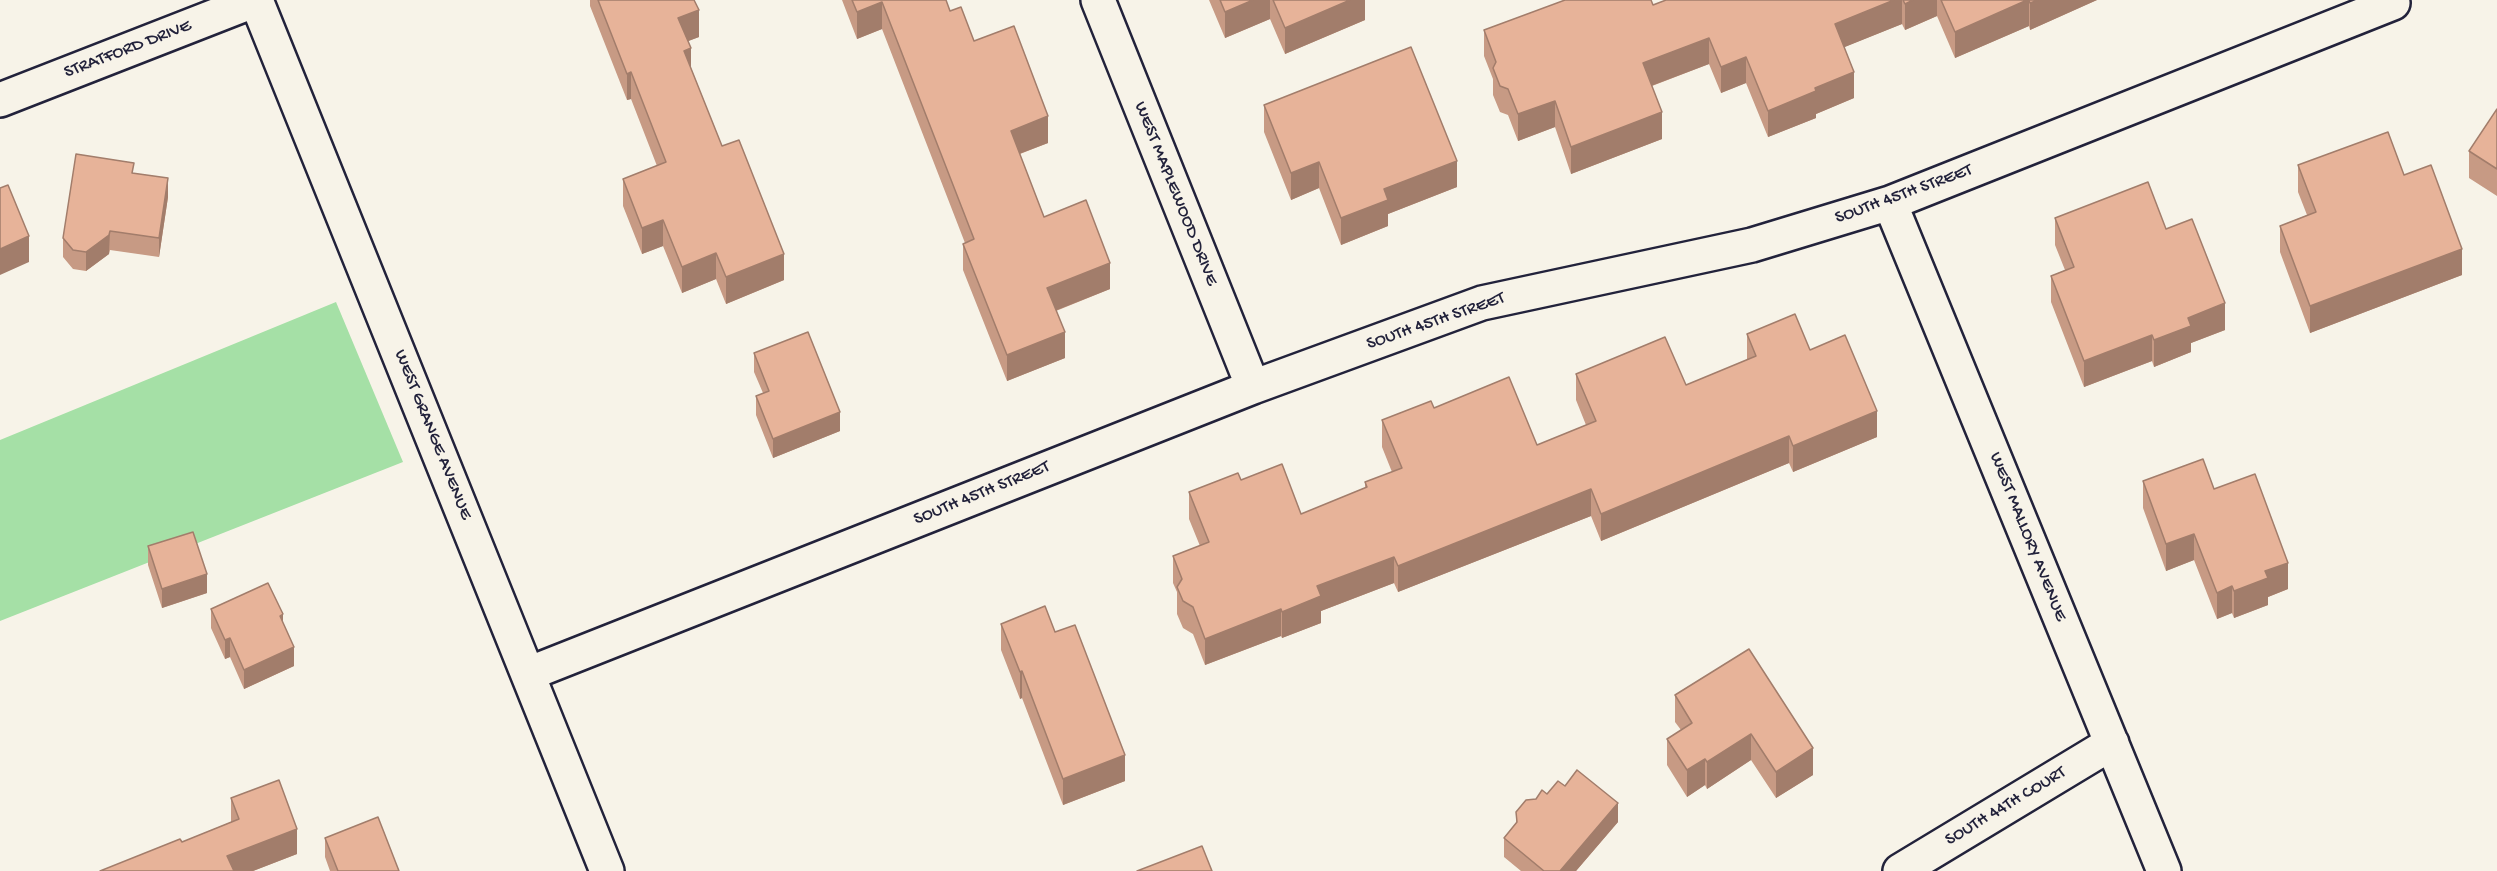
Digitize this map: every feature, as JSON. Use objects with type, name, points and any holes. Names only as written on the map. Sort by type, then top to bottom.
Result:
[{"type":"street","name":"STRATFORD DRIVE","points":[[0,100],[256,0]]},
{"type":"street","name":"WEST GRANGE AVENUE","points":[[256,0],[607,871]]},
{"type":"street","name":"WEST MAPLEWOOD DRIVE","points":[[1098,0],[1252,387]]},
{"type":"street","name":"SOUTH 45TH STREET","points":[[528,674],[1252,387],[1482,303],[1752,245],[1890,203],[2392,2]]},
{"type":"street","name":"WEST MALLORY AVENUE","points":[[1890,203],[2164,871]]},
{"type":"street","name":"SOUTH 44TH COURT","points":[[1900,871],[2112,743]]},
{"type":"green space","points":[[336,302],[403,462],[0,621],[0,440]]},
{"type":"building","points":[[598,0],[694,0],[699,10],[678,18],[691,48],[684,51],[722,146],[739,140],[784,254],[726,277],[716,253],[682,267],[663,220],[642,228],[623,179],[666,162],[631,72],[627,74]]},
{"type":"building","points":[[852,0],[946,0],[950,11],[961,7],[974,41],[1014,26],[1048,116],[1011,131],[1044,217],[1086,200],[1110,263],[1047,288],[1065,332],[1007,355],[963,244],[974,239],[882,2],[857,12]]},
{"type":"building","points":[[1220,0],[1253,0],[1225,12]]},
{"type":"building","points":[[1273,0],[1350,0],[1285,28]]},
{"type":"building","points":[[1565,0],[1651,0],[1653,5],[1666,0],[1894,0],[1835,24],[1854,72],[1815,88],[1816,91],[1768,111],[1746,57],[1721,67],[1709,38],[1643,63],[1662,112],[1571,147],[1555,101],[1518,114],[1508,89],[1500,86],[1493,68],[1496,62],[1484,30]]},
{"type":"building","points":[[1941,0],[2027,0],[1955,32]]},
{"type":"building","points":[[1411,47],[1457,161],[1384,189],[1388,200],[1341,218],[1319,162],[1291,173],[1264,105]]},
{"type":"building","points":[[2497,109],[2497,169],[2469,151]]},
{"type":"building","points":[[2388,132],[2404,175],[2431,165],[2462,249],[2310,306],[2280,226],[2316,212],[2298,165]]},
{"type":"building","points":[[76,154],[134,163],[132,173],[168,178],[159,238],[110,231],[109,235],[86,252],[73,250],[63,238]]},
{"type":"building","points":[[2148,182],[2166,229],[2192,219],[2225,303],[2188,318],[2191,326],[2154,340],[2152,335],[2084,361],[2051,276],[2074,267],[2055,218]]},
{"type":"building","points":[[8,185],[29,236],[0,249],[0,188]]},
{"type":"building","points":[[1795,314],[1810,350],[1845,335],[1877,411],[1793,446],[1789,436],[1601,514],[1591,489],[1398,566],[1394,557],[1317,586],[1321,596],[1205,639],[1193,607],[1183,601],[1177,587],[1182,579],[1173,556],[1209,542],[1189,492],[1238,473],[1241,480],[1282,464],[1301,514],[1367,487],[1365,482],[1402,468],[1382,420],[1431,401],[1434,408],[1509,377],[1537,445],[1596,421],[1576,374],[1665,337],[1686,385],[1756,356],[1747,334]]},
{"type":"building","points":[[808,332],[840,412],[773,439],[756,396],[769,391],[754,353]]},
{"type":"building","points":[[2203,459],[2214,489],[2255,474],[2288,563],[2265,571],[2268,578],[2234,591],[2232,586],[2217,593],[2194,534],[2166,544],[2143,481]]},
{"type":"building","points":[[193,532],[207,574],[162,589],[148,546]]},
{"type":"building","points":[[268,583],[283,614],[280,616],[294,647],[244,670],[230,638],[225,640],[211,609]]},
{"type":"building","points":[[1045,606],[1055,632],[1075,625],[1125,755],[1063,779],[1022,671],[1020,672],[1001,624]]},
{"type":"building","points":[[1749,649],[1813,748],[1776,772],[1751,734],[1707,762],[1705,759],[1687,770],[1667,739],[1692,723],[1675,695]]},
{"type":"building","points":[[1577,770],[1618,803],[1560,871],[1544,871],[1504,838],[1517,822],[1516,812],[1526,800],[1536,799],[1542,790],[1547,794],[1558,781],[1565,786]]},
{"type":"building","points":[[279,780],[297,829],[227,856],[234,871],[100,871],[180,839],[182,842],[239,819],[231,798]]},
{"type":"building","points":[[378,817],[399,871],[338,871],[325,838]]},
{"type":"building","points":[[1202,846],[1212,871],[1137,871]]}]
